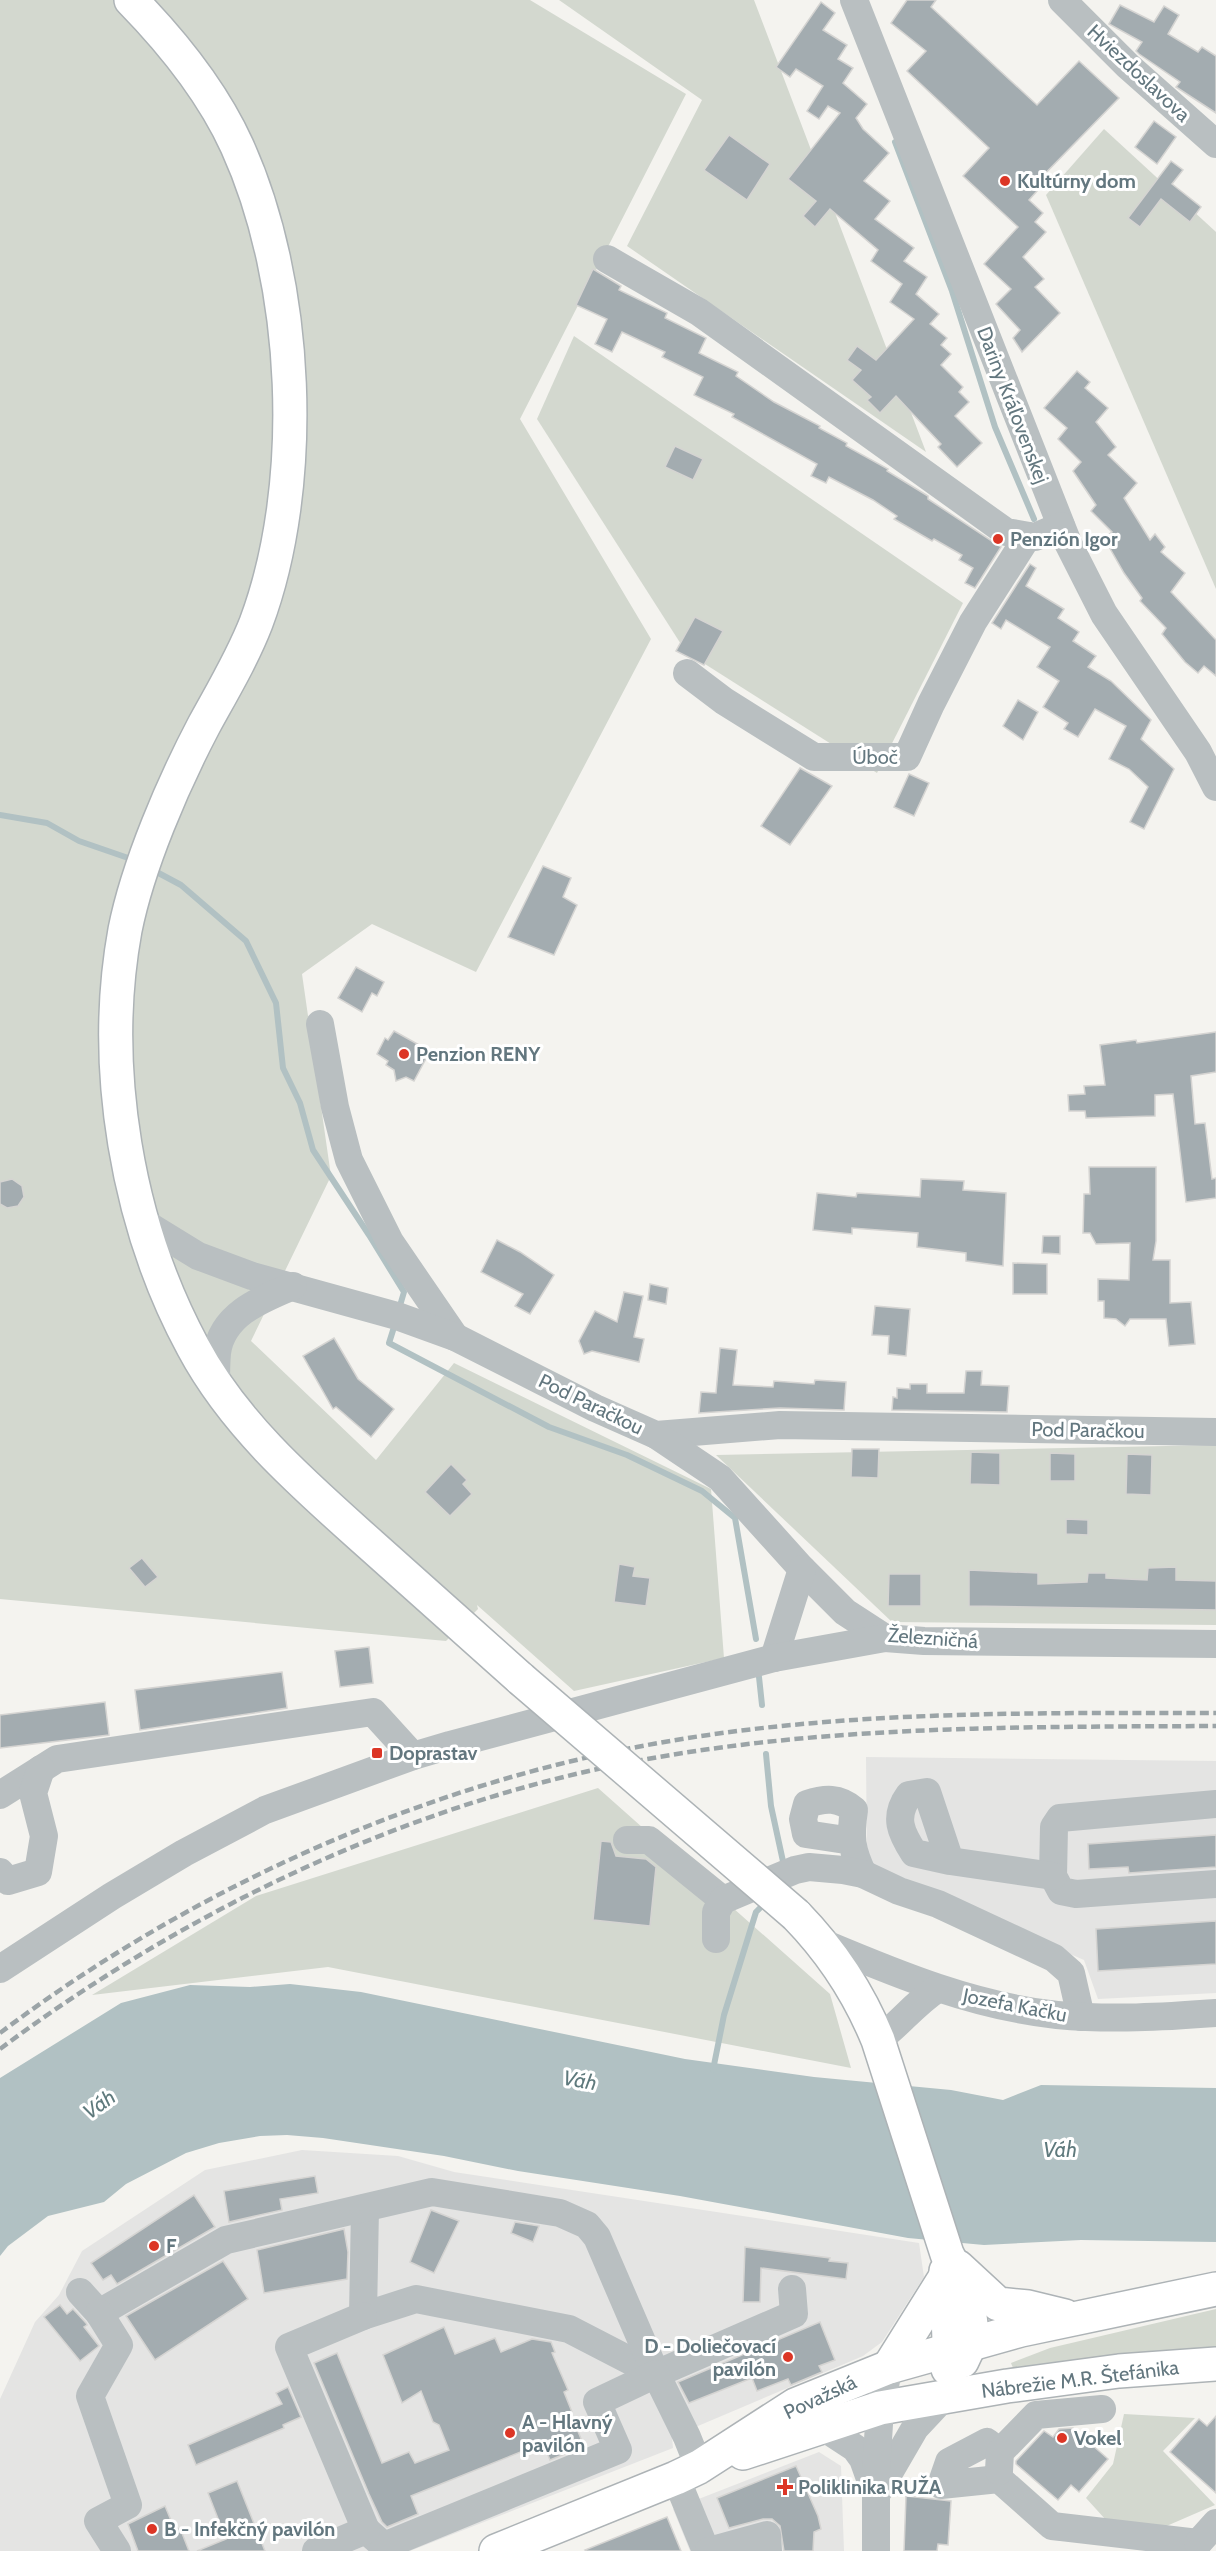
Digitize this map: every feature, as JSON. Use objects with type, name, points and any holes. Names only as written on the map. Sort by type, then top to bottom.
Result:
[{"type":"main road","points":[[131,0],[169,42],[208,95],[229,129],[244,164],[274,260],[287,339],[290,414],[282,515],[267,590],[244,651],[201,730],[164,809],[125,930],[115,1014],[120,1110],[141,1221],[168,1296],[193,1348],[216,1386],[260,1440],[292,1473],[521,1679],[796,1915],[823,1943],[848,1977],[878,2040],[946,2265],[967,2293],[971,2324],[960,2346],[944,2397]]},
{"type":"main road","points":[[946,2265],[971,2281],[998,2304],[1028,2307],[1072,2318]]},
{"type":"main road","points":[[890,2367],[946,2265]]},
{"type":"main road","points":[[960,2346],[1072,2318],[1216,2289]]},
{"type":"main road","name":"Považská","points":[[688,2473],[795,2405],[890,2367],[960,2346]]},
{"type":"main road","name":"Nábrežie M.R. Štefánika","points":[[944,2397],[1007,2385],[1119,2370],[1216,2364]]},
{"type":"main road","name":"Považská","points":[[496,2551],[688,2473],[880,2408],[944,2397]]},
{"type":"street","name":"Dariny Kráľovenskej","points":[[854,0],[1061,526],[1104,614],[1198,752],[1216,787]]},
{"type":"street","name":"Hviezdoslavova","points":[[1062,0],[1128,66],[1216,144]]},
{"type":"street","points":[[606,259],[699,312],[1006,532],[1035,537],[1061,526]]},
{"type":"street","name":"Úboč","points":[[687,673],[724,701],[814,757],[907,757],[973,622],[1028,536]]},
{"type":"street","points":[[320,1024],[335,1107],[349,1160],[390,1242],[454,1337]]},
{"type":"street","name":"Pod Paračkou","points":[[141,1221],[198,1256],[252,1276],[397,1316],[454,1337],[595,1408],[656,1435],[780,1425],[1216,1432]]},
{"type":"street","points":[[216,1386],[217,1351],[228,1325],[254,1302],[293,1286]]},
{"type":"street","name":"Železničná","points":[[656,1435],[720,1478],[802,1569],[845,1612],[885,1638],[924,1641],[1216,1644]]},
{"type":"street","points":[[774,1658],[802,1569]]},
{"type":"street","points":[[0,1969],[130,1885],[265,1810],[413,1756],[774,1658],[885,1638]]},
{"type":"street","points":[[0,1795],[57,1759],[373,1712],[413,1756]]},
{"type":"street","points":[[0,1872],[8,1881],[38,1872],[44,1836],[33,1793],[41,1769]]},
{"type":"street","points":[[1216,1804],[1060,1818],[1054,1827],[1053,1876],[1062,1891],[1076,1894],[1216,1884]]},
{"type":"street","points":[[627,1840],[649,1840],[723,1900]]},
{"type":"street","points":[[852,1840],[852,1852],[862,1874]]},
{"type":"street","points":[[950,1861],[1053,1876]]},
{"type":"street","points":[[716,1939],[716,1912],[723,1900],[781,1875],[809,1867],[825,1867],[862,1874],[995,1928],[1054,1958],[1071,1973],[1081,2017]]},
{"type":"street","name":"Jozefa Kačku","points":[[823,1943],[937,1989],[1017,2009],[1081,2017],[1118,2018],[1216,2013]]},
{"type":"street","points":[[878,2040],[891,2030],[917,2002],[937,1989]]},
{"type":"street","points":[[99,2313],[226,2240],[432,2192],[560,2213],[575,2218],[587,2225],[597,2237],[656,2374],[687,2437],[688,2473],[708,2551],[767,2535],[768,2551]]},
{"type":"street","points":[[363,2316],[365,2208]]},
{"type":"street","points":[[656,2374],[569,2329],[416,2299],[363,2316],[289,2347],[366,2530],[384,2546],[618,2450],[597,2402],[794,2314],[792,2289]]},
{"type":"street","points":[[80,2292],[99,2313],[119,2345],[90,2396],[128,2505],[98,2521],[117,2551]]},
{"type":"street","points":[[876,2551],[880,2408],[890,2367]]},
{"type":"street","points":[[876,2494],[915,2428],[944,2397]]},
{"type":"street","points":[[1102,2409],[1036,2415],[999,2466],[1052,2526],[1205,2539]]},
{"type":"street","points":[[823,2427],[855,2448],[863,2459],[876,2494]]},
{"type":"street","points":[[316,2551],[366,2530]]},
{"type":"shaded area","points":[[0,0],[530,0],[686,94],[520,419],[651,639],[476,972],[372,924],[302,974],[331,1176],[251,1341],[376,1460],[454,1363],[711,1489],[724,1658],[574,1691],[477,1605],[478,1609],[446,1641],[0,1599]]},
{"type":"shaded area","points":[[559,0],[754,0],[926,452],[627,246],[702,100]]},
{"type":"shaded area","points":[[1104,129],[1216,232],[1216,589],[1046,195]]},
{"type":"shaded area","points":[[574,336],[963,603],[877,773],[686,652],[537,419]]},
{"type":"shaded area","points":[[1216,1445],[1216,1625],[892,1622],[716,1455]]},
{"type":"shaded area","points":[[866,1757],[1216,1761],[1216,1993],[1098,1999],[1084,1960],[867,1866]]},
{"type":"shaded area","points":[[598,1788],[830,1994],[851,2068],[328,1967],[92,1995],[256,1896]]},
{"type":"shaded area","points":[[302,2150],[398,2156],[454,2172],[919,2243],[924,2277],[882,2342],[863,2356],[672,2437],[673,2448],[410,2551],[0,2551],[0,2399],[35,2322],[59,2295],[82,2251],[205,2170]]},
{"type":"shaded area","points":[[1216,2309],[1216,2352],[1015,2373],[1011,2363],[1050,2348]]},
{"type":"shaded area","points":[[1124,2414],[1195,2418],[1163,2451],[1215,2505],[1155,2531],[1106,2520],[1086,2498],[1113,2464]]},
{"type":"shaded area","name":"Poliklinika RUŽA","points":[[819,2452],[841,2466],[844,2551],[690,2551],[673,2509]]},
{"type":"water","name":"Váh","points":[[290,1984],[361,1992],[685,2059],[814,2077],[951,2090],[1003,2100],[1041,2085],[1216,2088],[1216,2242],[1081,2240],[984,2245],[908,2238],[680,2196],[518,2171],[444,2156],[287,2135],[260,2136],[219,2143],[186,2153],[126,2184],[104,2202],[48,2216],[8,2246],[0,2256],[0,2078],[121,2003],[190,1985],[250,1987]]},
{"type":"building","points":[[907,0],[936,0],[931,7],[1037,105],[1079,61],[1119,98],[1032,187],[1037,191],[1029,200],[1043,213],[1035,222],[1046,232],[1023,257],[1044,279],[1035,287],[1060,313],[1022,352],[1013,338],[1020,330],[996,304],[1011,289],[984,264],[1018,227],[963,176],[989,148],[907,71],[926,51],[891,23]]},
{"type":"building","points":[[821,2],[835,13],[823,30],[847,45],[838,59],[853,68],[843,83],[867,104],[856,118],[863,129],[889,153],[864,181],[890,201],[875,219],[914,248],[904,261],[927,277],[916,294],[939,314],[930,324],[947,338],[941,345],[951,354],[941,365],[963,387],[959,392],[969,402],[955,416],[982,443],[957,467],[938,447],[941,444],[896,396],[880,413],[867,400],[871,397],[852,380],[861,370],[847,360],[857,346],[876,360],[914,319],[890,302],[902,284],[871,261],[878,250],[830,209],[815,227],[803,216],[816,201],[788,179],[840,113],[828,106],[819,119],[807,111],[823,86],[796,69],[790,77],[776,67]]},
{"type":"building","points":[[1120,5],[1154,22],[1164,6],[1179,15],[1168,34],[1198,52],[1202,47],[1216,56],[1216,113],[1176,87],[1180,82],[1139,54],[1136,51],[1142,42],[1109,24]]},
{"type":"building","points":[[1154,121],[1176,137],[1157,164],[1135,147]]},
{"type":"building","points":[[729,135],[770,164],[747,200],[704,170]]},
{"type":"building","points":[[1171,161],[1183,170],[1172,184],[1201,207],[1190,222],[1161,199],[1140,227],[1128,218]]},
{"type":"building","points":[[593,269],[621,286],[619,290],[667,313],[665,318],[706,338],[699,353],[738,372],[736,376],[774,402],[820,426],[819,428],[847,443],[846,446],[888,469],[887,471],[928,496],[928,499],[1001,547],[975,588],[965,583],[973,568],[959,560],[962,555],[894,519],[897,516],[873,500],[829,477],[826,483],[811,476],[817,464],[732,417],[734,414],[694,395],[703,377],[662,357],[665,352],[622,332],[612,352],[595,344],[607,319],[576,305]]},
{"type":"building","points":[[1077,371],[1090,382],[1085,388],[1108,408],[1096,422],[1116,447],[1108,455],[1137,483],[1124,498],[1150,540],[1155,534],[1165,547],[1161,552],[1185,573],[1171,592],[1216,640],[1216,676],[1204,666],[1198,673],[1185,662],[1162,634],[1166,628],[1140,601],[1142,598],[1124,573],[1104,538],[1112,532],[1091,511],[1096,505],[1073,471],[1081,462],[1058,439],[1067,428],[1044,408]]},
{"type":"building","points":[[675,446],[703,459],[693,480],[665,467]]},
{"type":"building","points":[[1030,564],[1036,568],[1026,586],[1064,609],[1058,618],[1079,632],[1073,641],[1096,656],[1088,667],[1111,681],[1151,720],[1141,739],[1174,769],[1144,829],[1130,822],[1148,787],[1129,769],[1109,759],[1126,726],[1095,709],[1078,737],[1064,729],[1068,723],[1043,707],[1059,681],[1037,667],[1050,647],[1006,620],[1001,629],[992,623]]},
{"type":"building","points":[[695,617],[723,631],[704,665],[676,651]]},
{"type":"building","points":[[1018,700],[1038,712],[1023,740],[1003,726]]},
{"type":"building","points":[[800,768],[832,786],[790,845],[761,826]]},
{"type":"building","points":[[909,774],[929,783],[914,816],[894,807]]},
{"type":"building","points":[[543,866],[571,878],[563,897],[577,905],[554,955],[508,937]]},
{"type":"building","points":[[356,967],[384,982],[377,996],[372,993],[362,1012],[338,998]]},
{"type":"building","points":[[394,1031],[430,1051],[414,1081],[406,1077],[396,1081],[394,1070],[386,1065],[388,1061],[377,1054],[385,1038],[388,1040]]},
{"type":"building","points":[[1216,1032],[1216,1072],[1191,1076],[1195,1124],[1205,1123],[1212,1179],[1216,1178],[1216,1198],[1186,1202],[1173,1094],[1155,1095],[1155,1116],[1086,1118],[1085,1111],[1069,1111],[1068,1095],[1085,1094],[1084,1086],[1105,1085],[1100,1045],[1136,1040],[1137,1043]]},
{"type":"building","points":[[1089,1167],[1156,1167],[1156,1241],[1153,1260],[1170,1260],[1170,1303],[1191,1302],[1195,1344],[1169,1346],[1166,1319],[1130,1319],[1125,1326],[1116,1319],[1104,1318],[1104,1301],[1098,1301],[1098,1279],[1129,1280],[1130,1243],[1096,1244],[1090,1233],[1083,1233],[1084,1194],[1090,1194]]},
{"type":"building","points":[[12,1179],[22,1186],[24,1197],[18,1206],[7,1208],[0,1204],[0,1182]]},
{"type":"building","points":[[921,1179],[964,1181],[963,1190],[1006,1193],[1003,1266],[966,1261],[966,1253],[917,1247],[918,1233],[852,1228],[852,1234],[813,1230],[817,1193],[856,1197],[857,1193],[920,1197]]},
{"type":"building","points":[[1043,1236],[1060,1236],[1060,1254],[1042,1253]]},
{"type":"building","points":[[497,1240],[520,1252],[554,1275],[530,1314],[515,1306],[523,1294],[481,1272]]},
{"type":"building","points":[[1013,1263],[1047,1264],[1047,1294],[1013,1294]]},
{"type":"building","points":[[650,1284],[668,1288],[666,1304],[648,1300]]},
{"type":"building","points":[[624,1292],[643,1296],[634,1337],[644,1339],[639,1362],[592,1351],[584,1354],[579,1341],[595,1311],[617,1322]]},
{"type":"building","points":[[875,1306],[910,1309],[906,1356],[888,1354],[889,1336],[872,1335]]},
{"type":"building","points":[[334,1338],[358,1379],[394,1409],[371,1437],[336,1407],[333,1409],[303,1356]]},
{"type":"building","points":[[720,1348],[737,1350],[733,1385],[773,1387],[774,1381],[814,1384],[815,1380],[846,1382],[844,1410],[780,1408],[699,1413],[701,1392],[716,1393]]},
{"type":"building","points":[[966,1371],[982,1371],[981,1385],[1009,1386],[1007,1412],[892,1410],[893,1397],[897,1398],[897,1388],[910,1389],[910,1384],[927,1384],[927,1393],[964,1393]]},
{"type":"building","points":[[852,1449],[879,1449],[878,1478],[851,1477]]},
{"type":"building","points":[[971,1452],[1000,1453],[1000,1485],[970,1484]]},
{"type":"building","points":[[1050,1453],[1075,1454],[1075,1481],[1050,1481]]},
{"type":"building","points":[[1127,1454],[1152,1455],[1151,1495],[1126,1494]]},
{"type":"building","points":[[451,1464],[467,1480],[463,1484],[472,1494],[450,1516],[425,1492]]},
{"type":"building","points":[[1066,1519],[1088,1520],[1088,1535],[1066,1534]]},
{"type":"building","points":[[142,1558],[158,1577],[145,1587],[129,1568]]},
{"type":"building","points":[[619,1564],[635,1567],[633,1576],[650,1578],[646,1606],[614,1602]]},
{"type":"building","points":[[1176,1567],[1176,1580],[1216,1581],[1216,1610],[969,1606],[969,1570],[1038,1573],[1038,1584],[1087,1582],[1088,1573],[1106,1573],[1106,1578],[1147,1580],[1148,1568]]},
{"type":"building","points":[[889,1574],[921,1574],[921,1606],[888,1606]]},
{"type":"building","points":[[369,1647],[373,1683],[340,1687],[335,1651]]},
{"type":"building","points":[[282,1672],[287,1708],[140,1730],[135,1690]]},
{"type":"building","points":[[105,1702],[109,1735],[0,1748],[0,1715]]},
{"type":"building","points":[[1216,1835],[1216,1867],[1129,1873],[1128,1867],[1089,1869],[1088,1844]]},
{"type":"building","points":[[601,1841],[611,1842],[616,1856],[646,1859],[656,1867],[650,1926],[593,1920]]},
{"type":"building","points":[[1216,1921],[1216,1964],[1098,1971],[1096,1929]]},
{"type":"building","points":[[315,2176],[318,2193],[280,2199],[282,2210],[229,2222],[224,2191]]},
{"type":"building","name":"F","points":[[194,2195],[215,2227],[117,2284],[111,2275],[103,2280],[91,2263]]},
{"type":"building","points":[[431,2210],[459,2221],[434,2273],[410,2262]]},
{"type":"building","points":[[515,2222],[539,2226],[533,2242],[511,2233]]},
{"type":"building","points":[[344,2229],[348,2252],[347,2279],[264,2293],[257,2250]]},
{"type":"building","points":[[745,2247],[830,2258],[829,2261],[848,2263],[846,2279],[761,2268],[760,2302],[743,2302]]},
{"type":"building","points":[[223,2261],[248,2299],[155,2360],[126,2316]]},
{"type":"building","points":[[60,2305],[67,2314],[73,2309],[86,2323],[84,2327],[99,2346],[80,2361],[44,2317]]},
{"type":"building","name":"D - Doliečovací pavilón","points":[[820,2322],[835,2360],[819,2366],[822,2372],[791,2385],[788,2379],[757,2391],[752,2378],[689,2403],[678,2382]]},
{"type":"building","name":"A - Hlavný pavilón","points":[[444,2327],[455,2354],[495,2338],[501,2352],[532,2339],[551,2342],[555,2352],[552,2353],[568,2390],[564,2392],[572,2412],[570,2412],[584,2446],[550,2460],[543,2443],[411,2496],[418,2514],[387,2527],[382,2522],[369,2494],[314,2363],[337,2353],[382,2463],[409,2452],[415,2463],[449,2450],[439,2425],[433,2422],[421,2391],[402,2403],[383,2355]]},
{"type":"building","points":[[288,2387],[301,2417],[283,2425],[284,2428],[196,2465],[188,2445],[282,2404],[276,2393]]},
{"type":"building","points":[[1216,2416],[1216,2493],[1170,2452],[1199,2419],[1207,2426]]},
{"type":"building","points":[[1073,2428],[1108,2459],[1079,2492],[1071,2485],[1058,2500],[1016,2464],[1016,2461],[1044,2431],[1053,2437],[1059,2429]]},
{"type":"building","points":[[796,2466],[818,2516],[821,2529],[814,2532],[813,2551],[784,2551],[780,2526],[772,2519],[763,2519],[729,2528],[717,2498]]},
{"type":"building","points":[[237,2481],[265,2551],[197,2551],[226,2539],[208,2493]]},
{"type":"building","points":[[906,2496],[951,2501],[948,2545],[938,2544],[937,2551],[904,2551]]},
{"type":"building","name":"B - Infekčný pavilón","points":[[165,2506],[175,2530],[180,2528],[189,2551],[138,2551],[128,2524]]},
{"type":"building","points":[[667,2517],[681,2551],[585,2550]]},
{"type":"waterway","points":[[895,142],[952,291],[995,427],[1034,519]]},
{"type":"waterway","points":[[0,815],[47,823],[79,841],[134,860]]},
{"type":"waterway","points":[[151,869],[181,885],[246,941],[276,1003],[283,1068],[300,1103],[313,1150],[404,1292],[399,1309]]},
{"type":"waterway","points":[[395,1324],[389,1343],[549,1427],[627,1455],[702,1491],[735,1518],[756,1639]]},
{"type":"waterway","points":[[759,1677],[762,1705]]},
{"type":"waterway","points":[[766,1754],[771,1806],[784,1866]]},
{"type":"waterway","points":[[713,2070],[724,2015],[756,1912],[767,1901]]},
{"type":"railway","points":[[0,2033],[71,1982],[146,1935],[302,1854],[383,1820],[467,1791],[551,1766],[637,1747],[709,1735],[853,1720],[998,1714],[1216,1713]]},
{"type":"railway","points":[[0,2049],[72,1998],[147,1950],[225,1907],[305,1868],[387,1833],[470,1803],[556,1779],[642,1760],[713,1749],[856,1734],[1000,1728],[1216,1726]]},
{"type":"place","name":"Kultúrny dom","points":[[1005,181]]},
{"type":"place","name":"Penzión Igor","points":[[998,539]]},
{"type":"place","name":"Penzion RENY","points":[[404,1054]]},
{"type":"place","name":"Doprastav","points":[[377,1753]]},
{"type":"place","name":"F","points":[[154,2246]]},
{"type":"place","name":"D - Doliečovací pavilón","points":[[788,2357]]},
{"type":"place","name":"A - Hlavný pavilón","points":[[510,2433]]},
{"type":"place","name":"Vokel","points":[[1062,2438]]},
{"type":"place","name":"Poliklinika RUŽA","points":[[785,2487]]},
{"type":"place","name":"B - Infekčný pavilón","points":[[152,2529]]}]
